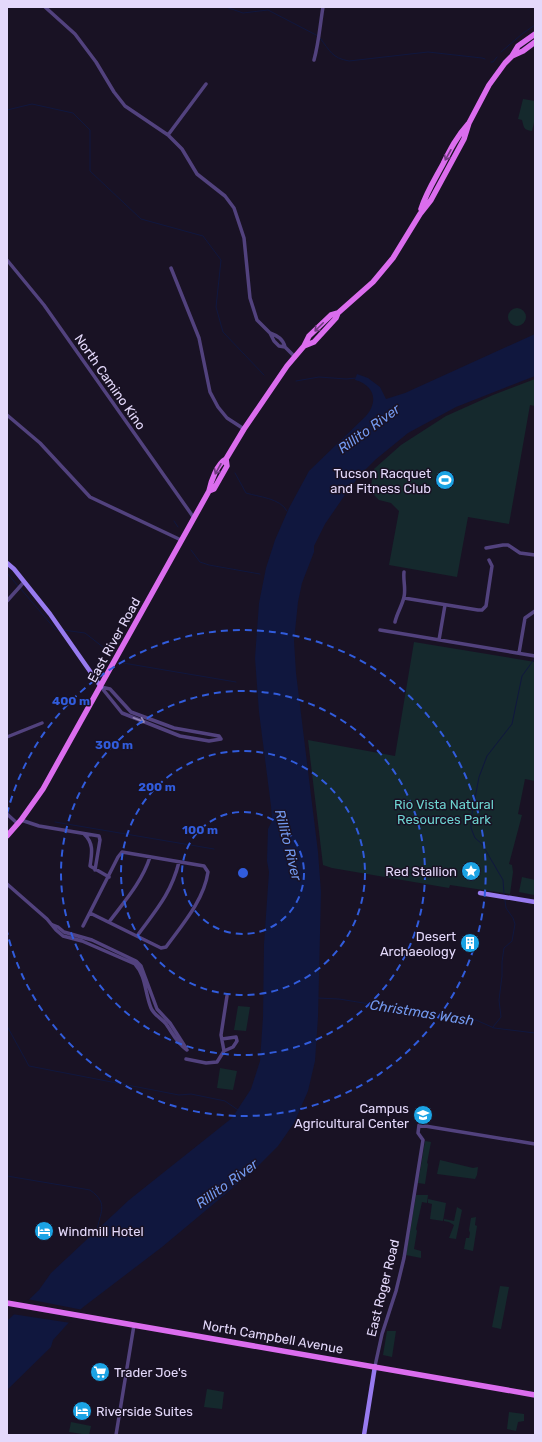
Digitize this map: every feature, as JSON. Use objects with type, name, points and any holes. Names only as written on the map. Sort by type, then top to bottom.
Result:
[{"type":"main road","name":"East River Road","points":[[7,836],[43,789],[101,687],[181,540],[209,491],[214,489],[227,466],[226,459],[244,428],[287,366],[304,346],[314,342],[336,318],[338,313],[373,282],[386,268],[420,214],[425,196],[459,134],[469,122],[489,85],[518,46],[535,34]]},
{"type":"main road","name":"East River Road","points":[[512,56],[523,51],[535,42]]},
{"type":"main road","name":"North Campbell Avenue","points":[[10,1304],[375,1366],[535,1395]]},
{"type":"street","points":[[46,7],[75,34],[96,62],[114,92],[125,106],[168,135],[182,149],[197,174],[225,196],[234,208],[244,238],[250,298],[257,320],[270,333],[283,341],[285,348],[295,357]]},
{"type":"street","points":[[314,60],[320,42],[320,27],[323,7]]},
{"type":"street","points":[[168,135],[206,84]]},
{"type":"street","name":"North Camino Kino","points":[[7,260],[44,305],[194,518]]},
{"type":"street","points":[[171,268],[199,338],[210,392],[218,407],[227,418],[244,428]]},
{"type":"street","points":[[7,415],[40,443],[90,497],[181,540]]},
{"type":"street","points":[[486,548],[508,545],[520,553],[535,555]]},
{"type":"street","points":[[404,598],[484,610],[486,606],[492,566],[489,560]]},
{"type":"street","points":[[7,563],[50,614],[101,687],[122,713],[180,736],[210,741],[221,739],[219,736],[174,728],[131,712],[110,689],[101,687]]},
{"type":"street","points":[[395,622],[402,607],[404,598],[406,586],[403,579],[404,572]]},
{"type":"street","points":[[7,601],[24,582]]},
{"type":"street","points":[[439,640],[445,605]]},
{"type":"street","points":[[519,653],[525,618],[535,611]]},
{"type":"street","points":[[380,630],[535,656]]},
{"type":"street","points":[[7,738],[42,723]]},
{"type":"street","points":[[7,814],[19,822],[99,836],[100,840],[95,870]]},
{"type":"street","points":[[83,833],[88,838],[92,846],[90,866],[109,877]]},
{"type":"street","points":[[83,926],[118,857],[122,852],[204,866],[208,872],[206,882],[191,912],[166,947],[161,948],[90,913]]},
{"type":"street","points":[[109,922],[133,890],[146,868],[150,857]]},
{"type":"street","points":[[137,936],[166,897],[175,878],[179,862]]},
{"type":"street","points":[[7,884],[64,932],[92,940],[136,961],[141,966],[157,1009],[170,1023],[187,1050],[178,1043],[166,1024],[151,1008],[142,975],[135,964],[82,941],[63,936],[56,930],[54,925]]},
{"type":"street","points":[[480,892],[535,902]]},
{"type":"street","points":[[224,1051],[221,1036],[227,996]]},
{"type":"street","points":[[186,1059],[206,1063],[217,1062],[224,1051],[233,1047],[237,1041],[236,1037],[222,1039]]},
{"type":"street","name":"East Roger Road","points":[[364,1435],[375,1366],[382,1334],[396,1291],[404,1258],[423,1140],[418,1133],[419,1125],[535,1144]]},
{"type":"street","points":[[116,1435],[134,1325]]},
{"type":"green space","points":[[523,99],[535,101],[535,118],[532,131],[525,129],[522,120],[518,119]]},
{"type":"green space","points":[[513,308],[521,308],[526,313],[524,324],[521,326],[513,326],[508,321],[508,313]]},
{"type":"green space","name":"Tucson Racquet and Fitness Club","points":[[535,379],[535,406],[530,405],[509,524],[468,517],[457,577],[389,565],[399,511],[391,503],[379,500],[370,491],[374,469],[401,445],[446,416],[493,395]]},
{"type":"green space","name":"Rio Vista Natural Resources Park","points":[[414,642],[535,662],[535,781],[525,779],[518,814],[522,815],[509,864],[512,865],[513,872],[510,894],[450,885],[449,888],[332,868],[323,865],[308,740],[395,756]]},
{"type":"green space","points":[[522,877],[535,880],[534,895],[519,892]]},
{"type":"green space","points":[[238,1006],[250,1007],[246,1031],[234,1030]]},
{"type":"green space","points":[[220,1068],[237,1071],[233,1090],[217,1088]]},
{"type":"green space","points":[[425,1141],[431,1142],[425,1184],[418,1183]]},
{"type":"green space","points":[[440,1160],[473,1168],[478,1167],[477,1175],[475,1179],[437,1174]]},
{"type":"green space","points":[[416,1195],[428,1195],[427,1203],[422,1202],[416,1229],[414,1249],[421,1251],[421,1258],[406,1255]]},
{"type":"green space","points":[[428,1199],[446,1203],[443,1221],[430,1219],[432,1204],[428,1203]]},
{"type":"green space","points":[[457,1207],[462,1210],[456,1239],[449,1238],[454,1225],[444,1221],[444,1219],[454,1221]]},
{"type":"green space","points":[[476,1217],[475,1225],[477,1226],[473,1251],[464,1249],[466,1238],[469,1238],[471,1218]]},
{"type":"green space","points":[[500,1286],[509,1287],[501,1329],[492,1327]]},
{"type":"green space","points":[[387,1331],[396,1331],[392,1357],[383,1355]]},
{"type":"green space","points":[[207,1389],[224,1392],[222,1409],[204,1407]]},
{"type":"green space","points":[[509,1412],[524,1414],[524,1421],[518,1422],[516,1431],[507,1429]]},
{"type":"green space","points":[[71,1422],[91,1426],[89,1435],[69,1432]]},
{"type":"water","name":"Rillito River","points":[[535,334],[535,376],[456,407],[408,433],[375,460],[361,474],[325,524],[314,546],[314,552],[302,583],[298,602],[294,641],[296,673],[318,852],[321,892],[318,1017],[315,1061],[308,1091],[294,1123],[278,1146],[253,1171],[162,1247],[82,1308],[53,1340],[51,1347],[7,1390],[7,1321],[39,1290],[51,1273],[129,1200],[232,1118],[251,1089],[260,1061],[263,1017],[264,944],[269,872],[267,861],[268,829],[272,821],[259,712],[255,658],[259,603],[266,568],[275,540],[289,508],[309,471],[366,416],[370,410],[373,399],[372,394],[367,386],[355,380],[357,374],[368,378],[380,387],[386,399],[405,393]]},
{"type":"pier","points":[[27,1299],[83,1310],[71,1323],[12,1314]]},
{"type":"waterway","points":[[226,7],[243,13],[268,10],[318,36]]},
{"type":"waterway","points":[[501,52],[535,25]]},
{"type":"waterway","points":[[320,38],[335,56],[349,61],[428,52],[485,59]]},
{"type":"waterway","points":[[491,62],[493,62],[497,57]]},
{"type":"waterway","points":[[7,110],[32,104],[73,113],[90,130],[90,171],[141,219],[203,236],[221,260],[216,307],[223,332],[264,375]]},
{"type":"waterway","points":[[296,381],[319,377],[346,379],[356,378]]},
{"type":"waterway","points":[[235,473],[246,493],[279,503],[287,511]]},
{"type":"waterway","points":[[174,521],[178,527]]},
{"type":"waterway","points":[[191,550],[200,562],[260,574]]},
{"type":"waterway","points":[[7,573],[18,586]]},
{"type":"waterway","points":[[20,588],[55,629],[58,630]]},
{"type":"waterway","points":[[63,630],[85,633],[108,651]]},
{"type":"waterway","points":[[504,894],[503,880],[482,844],[475,838],[471,828],[471,819],[479,777],[487,756],[512,724],[522,676],[535,658]]},
{"type":"waterway","points":[[123,663],[236,682]]},
{"type":"waterway","points":[[55,822],[214,849]]},
{"type":"waterway","points":[[493,1027],[501,1017],[499,1000],[504,948],[512,941],[515,924],[506,908],[505,900]]},
{"type":"waterway","name":"Christmas Wash","points":[[317,998],[339,999],[476,1020],[494,1028],[535,1033]]},
{"type":"waterway","points":[[7,1026],[29,1066],[179,1095],[191,1094],[225,1101],[238,1110]]},
{"type":"waterway","points":[[7,1176],[90,1190],[96,1195],[102,1204],[97,1231]]},
{"type":"place","name":"Tucson Racquet and Fitness Club","points":[[445,480]]},
{"type":"place","name":"Red Stallion","points":[[471,871]]},
{"type":"place","name":"Desert Archaeology","points":[[470,943]]},
{"type":"place","name":"Campus Agricultural Center","points":[[423,1115]]},
{"type":"place","name":"Windmill Hotel","points":[[44,1231]]},
{"type":"place","name":"Trader Joe's","points":[[100,1372]]},
{"type":"place","name":"Riverside Suites","points":[[82,1411]]}]
